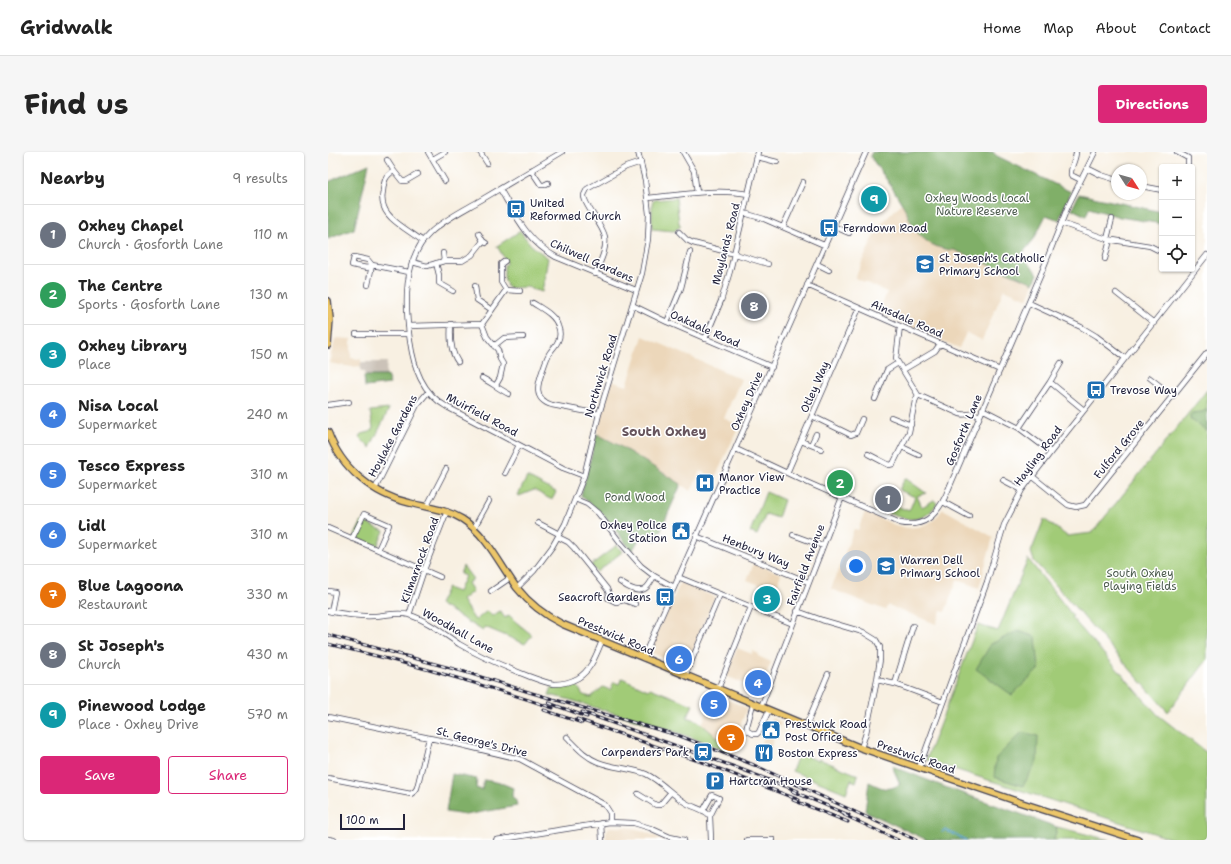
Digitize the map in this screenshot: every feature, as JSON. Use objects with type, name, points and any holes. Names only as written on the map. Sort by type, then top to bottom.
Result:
[{"type":"main road","points":[[328,301],[330,319],[328,345]]},
{"type":"main road","name":"Prestwick Road","points":[[328,432],[335,447],[349,468],[375,489],[397,500],[447,512],[464,520],[474,528],[486,542],[517,588],[536,607],[562,624],[862,748],[1019,802],[1138,840]]},
{"type":"street","points":[[428,152],[445,181]]},
{"type":"street","points":[[433,159],[445,152]]},
{"type":"street","points":[[480,152],[487,163]]},
{"type":"street","name":"Muirfield Road","points":[[562,152],[442,223],[430,233],[416,252],[409,272],[407,303],[408,326],[411,347],[420,380],[428,392],[441,404],[570,471],[584,476]]},
{"type":"street","name":"Northwick Road","points":[[517,588],[539,566],[559,536],[576,499],[584,476],[599,414],[643,267],[648,239],[649,214],[646,180],[638,152]]},
{"type":"street","points":[[683,152],[694,171],[697,193]]},
{"type":"street","name":"Oxhey Drive","points":[[643,658],[866,152]]},
{"type":"street","points":[[1076,152],[1076,160],[1071,175],[1081,180]]},
{"type":"street","name":"Gosforth Lane","points":[[736,448],[787,473],[896,521],[908,524],[920,523],[931,517],[943,502],[1029,303],[1061,223],[1095,152]]},
{"type":"street","points":[[1177,152],[1188,158],[1188,164]]},
{"type":"street","points":[[757,155],[777,162]]},
{"type":"street","name":"Maylands Road","points":[[705,338],[721,301],[735,254],[757,155]]},
{"type":"street","points":[[387,160],[402,181],[406,181],[418,174]]},
{"type":"street","points":[[595,274],[604,250],[605,235],[586,201],[585,193],[587,189],[626,167],[641,162]]},
{"type":"street","points":[[1087,168],[1111,178]]},
{"type":"street","points":[[531,170],[541,185],[548,184]]},
{"type":"street","points":[[394,171],[386,177],[382,202],[388,214],[423,241]]},
{"type":"street","points":[[783,227],[803,182]]},
{"type":"street","points":[[1147,187],[1159,189]]},
{"type":"street","name":"Chilwell Gardens","points":[[500,188],[526,233],[547,252],[595,274],[636,290]]},
{"type":"street","points":[[648,198],[729,191],[748,194]]},
{"type":"street","points":[[744,213],[764,219],[824,245]]},
{"type":"street","points":[[1105,259],[1112,219]]},
{"type":"street","points":[[1061,223],[1109,240],[1150,246],[1159,250]]},
{"type":"street","points":[[833,226],[849,233]]},
{"type":"street","points":[[679,232],[692,243],[768,264]]},
{"type":"street","points":[[412,262],[427,266],[444,261],[460,262],[465,260],[484,242],[479,234]]},
{"type":"street","points":[[667,322],[681,288],[690,252]]},
{"type":"street","points":[[443,253],[444,261]]},
{"type":"street","name":"Hayling Road","points":[[1195,267],[1207,255]]},
{"type":"street","points":[[505,261],[501,264],[502,282],[506,290]]},
{"type":"street","points":[[436,263],[440,275],[439,283],[453,291]]},
{"type":"street","points":[[368,284],[372,264],[409,272]]},
{"type":"street","points":[[817,264],[829,270]]},
{"type":"street","name":"Hayling Road","points":[[919,768],[987,582],[1004,525],[1022,490],[1154,323],[1191,272]]},
{"type":"street","name":"Ainsdale Road","points":[[807,285],[1000,370]]},
{"type":"street","points":[[475,286],[477,300],[492,310]]},
{"type":"street","points":[[506,290],[520,290]]},
{"type":"street","points":[[482,324],[506,290]]},
{"type":"street","points":[[1116,293],[1154,323]]},
{"type":"street","points":[[533,303],[553,317],[558,325],[560,333],[558,341],[547,357],[539,382],[538,390],[540,397],[545,402],[552,405],[599,414]]},
{"type":"street","points":[[1029,303],[1082,327],[1125,358]]},
{"type":"street","name":"Oakdale Road","points":[[632,305],[667,322],[772,367]]},
{"type":"street","name":"Otley Way","points":[[787,473],[859,308]]},
{"type":"street","points":[[451,324],[450,341],[454,356],[458,362]]},
{"type":"street","points":[[408,326],[482,324]]},
{"type":"street","points":[[482,324],[487,337],[498,350],[503,364],[500,378],[496,385]]},
{"type":"street","points":[[900,326],[895,356],[918,395],[960,414],[965,415],[973,413],[980,416]]},
{"type":"street","points":[[356,334],[409,334]]},
{"type":"street","points":[[494,346],[506,337],[523,337]]},
{"type":"street","points":[[902,370],[935,351],[940,344]]},
{"type":"street","name":"Fulford Grove","points":[[1032,476],[1068,505],[1076,507],[1085,505],[1207,353]]},
{"type":"street","points":[[875,399],[887,370],[898,363]]},
{"type":"street","points":[[1019,428],[1050,382],[1060,363]]},
{"type":"street","points":[[482,378],[509,394]]},
{"type":"street","points":[[1150,378],[1173,396]]},
{"type":"street","points":[[1050,382],[1084,410]]},
{"type":"street","name":"Hoylake Gardens","points":[[375,489],[417,406],[428,392]]},
{"type":"street","points":[[868,454],[891,465],[895,462],[911,425],[915,401],[918,395]]},
{"type":"street","points":[[328,405],[349,402]]},
{"type":"street","points":[[982,409],[1019,428],[1051,452]]},
{"type":"street","points":[[812,416],[851,435],[856,433],[862,419]]},
{"type":"street","points":[[891,417],[911,425]]},
{"type":"street","points":[[811,445],[816,434]]},
{"type":"street","points":[[801,441],[821,449]]},
{"type":"street","points":[[505,473],[519,445]]},
{"type":"street","points":[[902,447],[919,455]]},
{"type":"street","points":[[426,506],[446,469]]},
{"type":"street","points":[[1003,480],[1022,490]]},
{"type":"street","name":"Fairfield Avenue","points":[[761,707],[842,497]]},
{"type":"street","points":[[576,499],[587,504],[598,513],[637,561],[654,576],[674,587]]},
{"type":"street","points":[[474,528],[489,501]]},
{"type":"street","points":[[943,502],[969,516]]},
{"type":"street","name":"Kilmarnock Road","points":[[409,615],[424,570],[447,512]]},
{"type":"street","points":[[352,539],[364,514],[389,525],[378,550]]},
{"type":"street","points":[[538,523],[568,542],[574,548],[607,589],[609,594],[608,598],[616,602],[624,600],[635,604]]},
{"type":"street","points":[[328,528],[440,577]]},
{"type":"street","points":[[793,535],[823,546]]},
{"type":"street","name":"Henbury Way","points":[[696,536],[808,582]]},
{"type":"street","points":[[620,582],[629,589],[642,589],[646,588],[654,576]]},
{"type":"street","points":[[678,577],[793,624]]},
{"type":"street","points":[[491,591],[510,578]]},
{"type":"street","points":[[328,591],[335,592],[329,611]]},
{"type":"street","points":[[685,676],[720,594]]},
{"type":"street","points":[[718,689],[751,607]]},
{"type":"street","name":"Woodhall Lane","points":[[329,611],[358,616],[375,616],[396,613],[409,615],[426,622],[461,645],[483,657],[553,684],[570,682],[587,671],[592,664],[602,641]]},
{"type":"street","points":[[798,611],[863,632],[876,640],[880,647],[877,680],[862,748]]},
{"type":"street","points":[[895,684],[913,626]]},
{"type":"street","points":[[806,726],[828,674]]},
{"type":"street","points":[[877,680],[895,684],[944,702]]},
{"type":"street","points":[[753,704],[746,730],[752,734],[757,734],[759,732],[769,710]]},
{"type":"street","name":"St. George's Drive","points":[[328,717],[495,753],[528,763],[605,805],[610,813],[610,822]]},
{"type":"street","points":[[567,737],[593,760],[648,775],[688,804],[710,816]]},
{"type":"street","points":[[328,778],[407,794],[413,793],[417,788],[429,738]]},
{"type":"street","points":[[638,794],[658,805],[671,792]]},
{"type":"street","points":[[703,811],[712,795],[719,798],[710,816],[711,840]]},
{"type":"street","points":[[496,840],[610,822],[634,823],[670,837],[684,840]]},
{"type":"street","points":[[601,823],[602,840]]},
{"type":"street","points":[[328,839],[334,840]]},
{"type":"street","points":[[747,840],[773,840]]},
{"type":"shaded area","name":"St Joseph's Catholic Primary School","points":[[902,203],[912,225],[921,237],[935,246],[945,250],[954,250],[1034,283],[1028,299],[1004,289],[982,340],[966,333],[959,348],[879,313],[887,292],[855,278],[878,227]]},
{"type":"shaded area","points":[[643,336],[741,379],[724,418],[739,426],[715,478],[700,471],[691,491],[618,445],[597,434],[611,381],[627,386]]},
{"type":"shaded area","points":[[337,338],[351,339],[351,358],[361,359],[361,366],[352,367],[329,363],[335,340]]},
{"type":"shaded area","points":[[361,362],[387,362],[387,376],[364,376],[365,372],[360,370]]},
{"type":"shaded area","name":"Warren Dell Primary School","points":[[943,509],[993,537],[979,588],[957,580],[945,612],[941,611],[936,624],[888,605],[885,610],[831,589],[854,529],[858,530],[865,512],[895,525],[907,528],[919,527],[929,523],[935,519]]},
{"type":"shaded area","points":[[754,563],[781,574],[775,591],[747,580]]},
{"type":"shaded area","points":[[681,582],[715,597],[685,668],[648,651]]},
{"type":"shaded area","points":[[737,648],[752,654],[753,651],[759,654],[758,656],[771,662],[760,690],[726,676]]},
{"type":"shaded area","points":[[715,694],[747,708],[731,749],[702,724]]},
{"type":"shaded area","points":[[772,718],[781,722],[764,763],[755,760]]},
{"type":"shaded area","points":[[609,827],[627,827],[641,830],[665,840],[606,840],[606,832]]},
{"type":"green space","name":"Oxhey Woods Local Nature Reserve","points":[[872,152],[993,152],[997,156],[1071,192],[1059,220],[1046,215],[1034,239],[1021,255],[1038,274],[1034,283],[954,250],[948,250],[935,246],[924,239],[915,230],[904,207],[870,156]]},
{"type":"green space","points":[[369,164],[354,229],[328,239],[328,182]]},
{"type":"green space","points":[[1079,194],[1159,211],[1159,224],[1120,217],[1089,208],[1086,216],[1072,209]]},
{"type":"green space","points":[[676,198],[679,223],[681,226],[674,231],[652,229],[652,203],[654,200]]},
{"type":"green space","points":[[520,231],[531,245],[548,258],[542,292],[527,287],[507,287],[504,277],[504,265],[507,263],[497,246]]},
{"type":"green space","points":[[364,376],[387,376],[390,384],[365,387]]},
{"type":"green space","name":"South Oxhey Playing Fields","points":[[1207,390],[1207,660],[1168,712],[1034,561],[1031,552],[1044,519],[1067,536],[1092,533]]},
{"type":"green space","points":[[389,409],[370,448],[359,437],[361,434],[370,432],[373,428],[370,411]]},
{"type":"green space","points":[[1207,409],[1207,431],[1190,419],[1190,415],[1192,413],[1202,412]]},
{"type":"green space","name":"Pond Wood","points":[[597,434],[618,445],[681,484],[656,541],[643,533],[632,551],[602,513],[581,496]]},
{"type":"green space","points":[[527,477],[556,492],[553,498],[550,499],[534,490],[519,496],[518,495]]},
{"type":"green space","points":[[905,478],[926,493],[917,496],[922,507],[934,500],[937,503],[927,515],[921,518],[902,518],[888,513],[892,504],[909,511],[915,497],[899,490]]},
{"type":"green space","points":[[766,492],[784,500],[778,518],[766,514],[757,535],[750,532]]},
{"type":"green space","points":[[362,521],[384,531],[377,547],[354,537]]},
{"type":"green space","points":[[617,545],[622,552],[597,572],[591,565]]},
{"type":"green space","points":[[1028,559],[1073,616],[1071,617],[1158,715],[1207,753],[1207,840],[1175,840],[926,760],[978,625],[998,631]]},
{"type":"green space","points":[[463,566],[473,579],[468,583],[473,591],[462,600],[474,619],[476,620],[487,611],[492,616],[500,611],[505,618],[509,615],[532,635],[525,644],[485,627],[483,631],[439,604],[447,588],[458,592],[465,576],[460,574]]},
{"type":"green space","points":[[1018,631],[1036,637],[1039,669],[1012,695],[976,669],[991,644]]},
{"type":"green space","points":[[622,678],[648,690],[650,688],[693,705],[687,717],[698,721],[731,749],[730,753],[710,744],[669,730],[549,695],[552,687],[566,687],[576,684],[583,695],[591,697],[603,687],[610,690],[614,682],[619,684]]},
{"type":"green space","points":[[1022,732],[1038,736],[1037,761],[1023,786],[994,777],[996,758]]},
{"type":"green space","points":[[799,753],[818,761],[819,759],[858,775],[856,782],[851,780],[846,793],[792,771]]},
{"type":"green space","points":[[892,766],[945,787],[1057,827],[1054,840],[927,840],[865,811],[869,782],[884,788],[892,788],[900,784]]},
{"type":"green space","points":[[452,774],[477,779],[476,788],[482,790],[484,780],[501,783],[513,788],[512,796],[516,801],[517,806],[465,815],[446,812]]},
{"type":"green space","points":[[1057,827],[1110,840],[1054,840]]},
{"type":"waterway","points":[[942,832],[945,830],[966,840]]},
{"type":"railway","points":[[328,635],[465,672],[680,736],[754,765],[916,840]]},
{"type":"railway","points":[[328,644],[441,673],[553,708]]},
{"type":"railway","points":[[549,703],[587,717]]},
{"type":"railway","points":[[544,710],[582,723]]},
{"type":"railway","points":[[582,712],[798,791]]},
{"type":"railway","points":[[577,719],[707,764],[799,800]]},
{"type":"railway","points":[[792,791],[849,815]]},
{"type":"railway","points":[[793,800],[848,822]]},
{"type":"railway","points":[[844,815],[898,840]]},
{"type":"place","name":"Pinewood Lodge","points":[[874,199]]},
{"type":"place","name":"United Reformed Church","points":[[516,209]]},
{"type":"place","name":"Ferndown Road","points":[[829,228]]},
{"type":"place","name":"St Joseph's Catholic Primary School","points":[[925,264]]},
{"type":"place","name":"St Joseph's","points":[[754,306]]},
{"type":"place","name":"Trevose Way","points":[[1096,390]]},
{"type":"place","name":"Manor View Practice","points":[[705,483]]},
{"type":"place","name":"The Centre","points":[[840,483]]},
{"type":"place","name":"Oxhey Chapel","points":[[888,499]]},
{"type":"place","name":"Oxhey Police Station","points":[[681,531]]},
{"type":"place","name":"Warren Dell Primary School","points":[[886,566]]},
{"type":"place","name":"Seacroft Gardens","points":[[665,597]]},
{"type":"place","name":"Oxhey Library","points":[[767,599]]},
{"type":"place","name":"Lidl","points":[[679,659]]},
{"type":"place","name":"Nisa Local","points":[[758,683]]},
{"type":"place","name":"Tesco Express","points":[[714,704]]},
{"type":"place","name":"Prestwick Road Post Office","points":[[771,730]]},
{"type":"place","name":"Blue Lagoona","points":[[731,738]]},
{"type":"place","name":"Carpenders Park","points":[[703,752]]},
{"type":"place","name":"Boston Express","points":[[764,753]]},
{"type":"place","name":"Hartcran House","points":[[715,781]]},
{"type":"district","name":"South Oxhey","points":[[664,431]]}]
